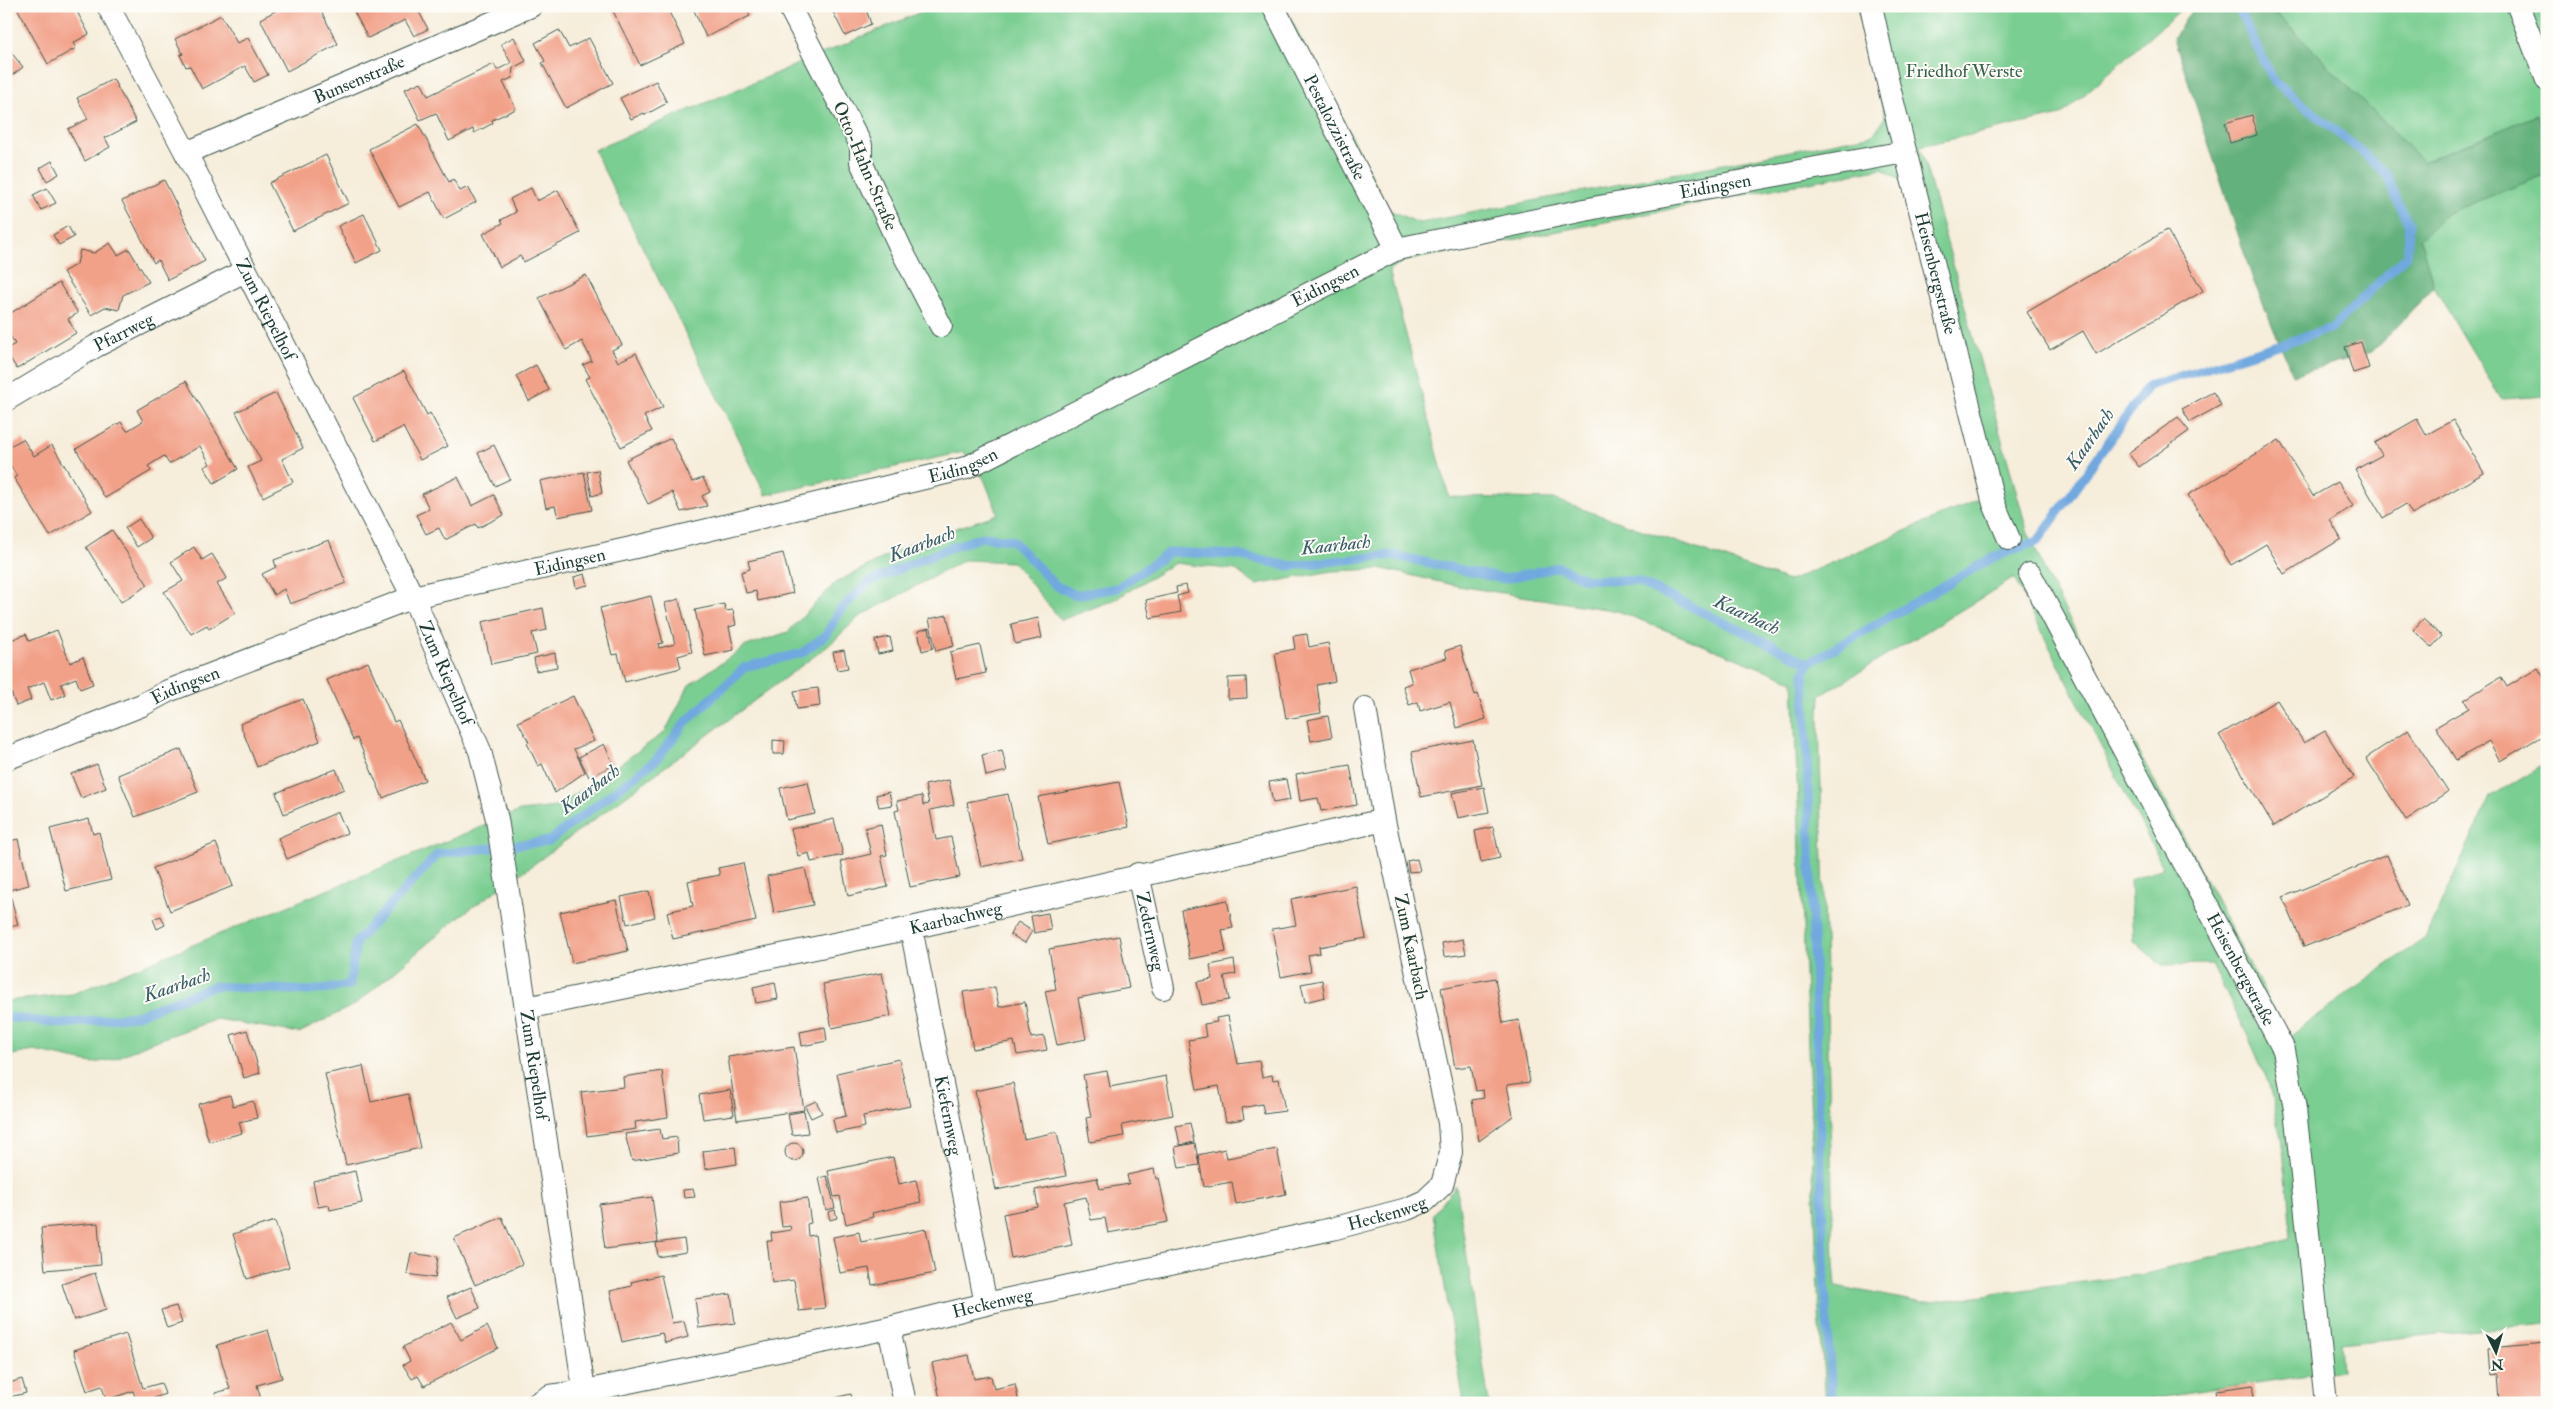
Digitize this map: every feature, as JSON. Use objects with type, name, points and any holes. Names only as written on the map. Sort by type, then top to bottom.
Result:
[{"type":"street","name":"Zum Riepelhof","points":[[108,6],[186,153],[413,597],[480,751],[497,819],[586,1397]]},
{"type":"street","name":"Bunsenstraße","points":[[186,153],[531,6]]},
{"type":"street","name":"Otto-Hahn-Straße","points":[[789,6],[861,145],[861,162],[901,249],[941,326]]},
{"type":"street","name":"Pestalozzistraße","points":[[1273,6],[1398,249]]},
{"type":"street","name":"Heisenbergstraße","points":[[1871,6],[1905,152],[1994,504],[2009,538]]},
{"type":"street","points":[[2518,6],[2547,80]]},
{"type":"street","name":"Eidingsen","points":[[6,759],[142,705],[168,690],[413,597],[649,544],[966,468],[1005,450],[1398,249],[1599,208],[1905,152]]},
{"type":"street","name":"Pfarrweg","points":[[6,400],[96,346],[245,271]]},
{"type":"street","name":"Heisenbergstraße","points":[[2030,574],[2284,1050],[2295,1109],[2326,1403]]},
{"type":"street","name":"Zum Kaarbach","points":[[1365,708],[1384,820],[1449,1123],[1452,1152],[1442,1185]]},
{"type":"street","name":"Kaarbachweg","points":[[526,1008],[911,928],[1138,874],[1384,820]]},
{"type":"street","name":"Zedernweg","points":[[1138,874],[1163,988]]},
{"type":"street","name":"Kiefernweg","points":[[911,928],[986,1304]]},
{"type":"street","name":"Heckenweg","points":[[538,1403],[550,1396],[586,1397],[986,1304],[1332,1228],[1397,1212],[1425,1201],[1442,1185]]},
{"type":"street","points":[[889,1328],[905,1403]]},
{"type":"green space","name":"Friedhof Werste","points":[[935,6],[1284,6],[1389,210],[1419,223],[1873,135],[1885,117],[1857,6],[2185,6],[2061,115],[1920,146],[2027,530],[2049,580],[2288,1037],[2425,938],[2490,797],[2547,762],[2547,1323],[2340,1344],[2342,1370],[2126,1403],[1826,1403],[1819,1314],[1793,681],[1618,611],[1458,586],[1383,569],[1332,571],[1256,585],[1236,570],[1175,563],[1114,600],[1061,620],[1013,562],[964,560],[859,617],[828,646],[530,867],[460,916],[356,1004],[299,1033],[217,1019],[147,1044],[112,1060],[92,1063],[34,1051],[6,1056],[6,1001],[73,994],[520,811],[556,807],[665,732],[689,685],[746,646],[788,632],[835,583],[912,543],[998,514],[984,479],[964,452],[766,495],[594,150]],"holes":[[[1882,168],[1902,181],[1984,497],[1789,581],[1553,499],[1449,497],[1389,270],[1405,261]],[[2014,578],[2163,867],[2130,880],[2133,940],[2161,965],[2212,964],[2239,1017],[2263,1071],[2275,1109],[2281,1141],[2286,1173],[2291,1238],[2145,1274],[1923,1303],[1836,1286],[1819,717],[1820,696]]]},
{"type":"green space","points":[[2194,6],[2269,6],[2423,162],[2537,115],[2547,139],[2547,174],[2447,213],[2420,239],[2434,287],[2372,352],[2293,375],[2253,280],[2174,38]]},
{"type":"green space","points":[[2269,6],[2547,6],[2547,139],[2537,115],[2423,162]]},
{"type":"green space","points":[[2547,174],[2547,396],[2501,399],[2434,287],[2420,238],[2447,213]]},
{"type":"green space","points":[[1456,1185],[1489,1403],[1464,1403],[1433,1214]]},
{"type":"building","points":[[16,6],[74,6],[89,34],[73,43],[76,48],[48,64]]},
{"type":"building","points":[[285,6],[331,6],[321,11],[338,44],[287,71],[260,19]]},
{"type":"building","points":[[351,6],[416,6],[428,29],[414,36],[405,20],[368,38]]},
{"type":"building","points":[[618,6],[666,6],[685,44],[640,65],[612,9]]},
{"type":"building","points":[[692,6],[745,6],[750,16],[706,37]]},
{"type":"building","points":[[830,6],[865,6],[871,24],[845,36]]},
{"type":"building","points":[[221,15],[237,43],[248,38],[268,75],[254,82],[245,66],[202,89],[190,66],[186,67],[180,55],[183,54],[175,39]]},
{"type":"building","points":[[559,30],[569,48],[589,38],[613,83],[566,108],[542,63],[545,61],[535,43]]},
{"type":"building","points":[[514,37],[526,61],[513,68],[512,78],[503,82],[516,109],[492,120],[493,123],[474,133],[473,129],[449,141],[436,113],[420,120],[405,89],[421,82],[428,96],[494,64],[497,70],[511,63],[501,44]]},
{"type":"building","points":[[6,46],[23,67],[6,80]]},
{"type":"building","points":[[113,79],[136,122],[105,138],[110,147],[85,161],[68,129],[88,119],[77,98]]},
{"type":"building","points":[[656,81],[667,103],[645,115],[644,113],[631,119],[620,98]]},
{"type":"building","points":[[2252,115],[2257,135],[2230,143],[2225,123]]},
{"type":"building","points":[[418,124],[449,182],[453,179],[460,191],[468,187],[476,202],[444,219],[430,192],[399,207],[369,149]]},
{"type":"building","points":[[326,155],[349,203],[293,231],[269,183]]},
{"type":"building","points":[[52,161],[59,174],[47,181],[40,168]]},
{"type":"building","points":[[164,180],[205,261],[168,280],[158,260],[154,263],[122,201]]},
{"type":"building","points":[[47,188],[56,203],[41,210],[33,195]]},
{"type":"building","points":[[531,188],[537,201],[558,190],[580,233],[524,262],[520,256],[500,267],[483,234],[503,223],[501,220],[516,212],[510,199]]},
{"type":"building","points":[[364,214],[382,250],[356,263],[338,226]]},
{"type":"building","points":[[68,226],[74,237],[59,245],[53,235]]},
{"type":"building","points":[[2167,230],[2203,291],[2096,354],[2083,331],[2050,350],[2027,312]]},
{"type":"building","points":[[110,243],[118,255],[129,249],[149,282],[123,295],[119,310],[105,307],[91,315],[63,272],[77,264],[80,250],[94,253]]},
{"type":"building","points":[[586,275],[622,345],[612,350],[618,362],[636,353],[663,407],[644,416],[652,431],[621,447],[585,379],[590,377],[583,365],[592,361],[582,341],[566,350],[539,298]]},
{"type":"building","points":[[59,283],[78,313],[68,319],[76,333],[17,369],[6,352],[6,349],[15,344],[6,329],[6,316]]},
{"type":"building","points":[[2361,342],[2369,368],[2353,373],[2345,347]]},
{"type":"building","points":[[536,365],[549,390],[529,401],[516,376]]},
{"type":"building","points":[[404,371],[427,415],[430,413],[448,446],[420,460],[403,427],[375,441],[353,398]]},
{"type":"building","points":[[186,381],[238,469],[214,483],[204,467],[210,464],[200,446],[169,464],[164,456],[148,466],[151,471],[105,498],[76,449],[121,422],[127,431],[143,421],[137,410]]},
{"type":"building","points":[[2213,392],[2221,405],[2190,422],[2182,409]]},
{"type":"building","points":[[276,393],[303,448],[282,459],[293,482],[263,497],[248,467],[261,461],[236,412]]},
{"type":"building","points":[[2178,417],[2189,431],[2139,467],[2128,453]]},
{"type":"building","points":[[2417,419],[2426,435],[2453,420],[2484,473],[2412,514],[2406,504],[2383,518],[2355,470],[2382,455],[2375,443]]},
{"type":"building","points":[[671,438],[692,482],[703,478],[710,492],[702,496],[707,506],[681,512],[672,492],[648,504],[626,460]]},
{"type":"building","points":[[23,439],[34,456],[52,445],[92,511],[50,536],[14,478],[17,476],[6,459],[6,448]]},
{"type":"building","points":[[2279,440],[2313,496],[2338,482],[2353,506],[2330,520],[2341,539],[2284,574],[2266,544],[2231,565],[2188,495]]},
{"type":"building","points":[[494,445],[510,479],[495,486],[478,453]]},
{"type":"building","points":[[598,470],[602,493],[592,496],[587,472]]},
{"type":"building","points":[[584,472],[592,510],[558,517],[555,506],[546,508],[540,481]]},
{"type":"building","points":[[458,477],[472,506],[494,495],[504,515],[478,528],[476,524],[445,540],[439,528],[426,534],[416,515],[429,509],[422,494]]},
{"type":"building","points":[[139,519],[151,538],[137,547],[125,528]]},
{"type":"building","points":[[112,530],[148,585],[121,602],[86,547]]},
{"type":"building","points":[[329,540],[346,583],[290,604],[284,589],[274,595],[262,574],[276,567],[274,560]]},
{"type":"building","points":[[194,547],[202,560],[212,554],[227,578],[217,584],[235,613],[209,629],[207,625],[191,634],[164,592],[183,581],[171,562]]},
{"type":"building","points":[[783,553],[793,593],[758,601],[756,591],[746,593],[741,572],[750,569],[748,561]]},
{"type":"building","points":[[585,574],[588,585],[576,588],[574,577]]},
{"type":"building","points":[[1186,585],[1188,593],[1177,596],[1181,612],[1150,618],[1146,600],[1177,593],[1176,587]]},
{"type":"building","points":[[651,596],[663,643],[658,644],[659,648],[675,644],[665,603],[679,599],[692,652],[678,656],[681,668],[625,682],[618,654],[612,655],[600,608]]},
{"type":"building","points":[[724,604],[726,611],[733,610],[736,625],[729,627],[734,650],[705,656],[695,610]]},
{"type":"building","points":[[543,608],[547,630],[532,633],[537,654],[491,664],[482,622]]},
{"type":"building","points":[[947,615],[954,646],[936,651],[929,619]]},
{"type":"building","points":[[1038,618],[1042,638],[1015,644],[1011,624]]},
{"type":"building","points":[[2423,619],[2442,636],[2432,647],[2413,630]]},
{"type":"building","points":[[929,628],[933,648],[922,651],[918,631]]},
{"type":"building","points":[[57,630],[70,663],[83,657],[93,684],[80,689],[76,678],[61,684],[65,695],[51,700],[44,682],[27,689],[31,700],[16,706],[9,687],[6,688],[6,642],[26,634],[29,641]]},
{"type":"building","points":[[1307,634],[1309,647],[1328,643],[1335,681],[1317,685],[1321,713],[1286,719],[1275,653],[1295,649],[1293,636]]},
{"type":"building","points":[[890,637],[893,651],[878,654],[875,640]]},
{"type":"building","points":[[980,645],[986,673],[956,679],[950,652]]},
{"type":"building","points":[[1460,646],[1475,695],[1478,694],[1486,719],[1457,728],[1450,702],[1420,711],[1418,702],[1409,705],[1403,686],[1412,683],[1408,669],[1447,658],[1445,651]]},
{"type":"building","points":[[844,650],[848,668],[837,670],[833,652]]},
{"type":"building","points":[[555,653],[557,667],[536,671],[534,658]]},
{"type":"building","points":[[368,662],[394,722],[398,720],[425,780],[383,798],[357,738],[353,740],[327,680]]},
{"type":"building","points":[[2538,668],[2547,683],[2547,733],[2500,761],[2489,741],[2456,760],[2436,727],[2469,708],[2464,700],[2501,677],[2507,687]]},
{"type":"building","points":[[1246,677],[1247,698],[1228,699],[1228,678]]},
{"type":"building","points":[[818,688],[820,706],[797,709],[794,691]]},
{"type":"building","points":[[573,696],[594,741],[574,749],[585,772],[555,793],[542,764],[538,766],[527,743],[529,742],[518,722]]},
{"type":"building","points":[[303,699],[320,741],[257,767],[240,724]]},
{"type":"building","points":[[2277,700],[2304,743],[2325,731],[2354,777],[2274,826],[2219,735]]},
{"type":"building","points":[[1328,716],[1332,737],[1311,741],[1307,720]]},
{"type":"building","points":[[2408,730],[2448,792],[2406,820],[2366,758]]},
{"type":"building","points":[[773,740],[785,741],[784,754],[773,754]]},
{"type":"building","points":[[1473,740],[1482,785],[1421,797],[1412,752]]},
{"type":"building","points":[[604,744],[614,765],[589,777],[579,757]]},
{"type":"building","points":[[181,749],[198,792],[135,817],[118,775]]},
{"type":"building","points":[[1002,750],[1007,771],[986,776],[982,755]]},
{"type":"building","points":[[97,764],[106,788],[81,798],[71,774]]},
{"type":"building","points":[[1350,765],[1357,805],[1321,811],[1318,798],[1300,801],[1296,774]]},
{"type":"building","points":[[336,769],[344,789],[284,814],[276,793]]},
{"type":"building","points":[[1286,779],[1290,800],[1273,803],[1269,782]]},
{"type":"building","points":[[949,780],[954,805],[930,810],[936,840],[951,837],[960,877],[910,887],[895,811],[899,810],[897,801],[922,796],[923,805],[929,804],[925,785]]},
{"type":"building","points":[[808,782],[815,814],[787,820],[780,788]]},
{"type":"building","points":[[1119,782],[1129,827],[1048,844],[1038,797]]},
{"type":"building","points":[[1484,787],[1489,812],[1458,818],[1452,793]]},
{"type":"building","points":[[889,792],[892,805],[879,807],[876,795]]},
{"type":"building","points":[[1008,794],[1022,858],[981,867],[967,802]]},
{"type":"building","points":[[338,812],[347,833],[287,859],[278,838]]},
{"type":"building","points":[[89,819],[93,834],[99,832],[111,880],[66,891],[50,829]]},
{"type":"building","points":[[834,819],[843,855],[811,862],[809,853],[798,856],[791,829]]},
{"type":"building","points":[[881,824],[887,855],[881,856],[888,887],[848,896],[841,861],[871,854],[865,828]]},
{"type":"building","points":[[1493,827],[1500,858],[1481,862],[1475,831]]},
{"type":"building","points":[[18,839],[29,885],[9,890],[18,925],[6,928],[6,842]]},
{"type":"building","points":[[216,843],[233,886],[170,911],[153,868]]},
{"type":"building","points":[[2387,855],[2408,905],[2304,947],[2283,897]]},
{"type":"building","points":[[1417,859],[1420,871],[1409,872],[1407,861]]},
{"type":"building","points":[[743,863],[756,921],[673,939],[667,912],[693,906],[688,881],[720,875],[718,868]]},
{"type":"building","points":[[805,868],[813,905],[774,913],[767,876]]},
{"type":"building","points":[[1356,886],[1366,938],[1319,947],[1320,953],[1308,955],[1311,971],[1281,977],[1272,929],[1296,925],[1291,899]]},
{"type":"building","points":[[649,891],[655,917],[627,924],[621,897]]},
{"type":"building","points":[[616,900],[628,951],[572,963],[560,912]]},
{"type":"building","points":[[1227,900],[1233,928],[1222,930],[1226,952],[1190,959],[1181,910]]},
{"type":"building","points":[[1048,913],[1051,930],[1034,933],[1031,916]]},
{"type":"building","points":[[161,916],[165,925],[157,929],[153,919]]},
{"type":"building","points":[[1018,922],[1032,931],[1025,943],[1010,934]]},
{"type":"building","points":[[1119,936],[1129,988],[1078,998],[1086,1039],[1057,1045],[1045,991],[1056,989],[1049,949]]},
{"type":"building","points":[[1463,939],[1466,954],[1444,957],[1442,943]]},
{"type":"building","points":[[1234,960],[1236,974],[1224,976],[1229,1000],[1202,1005],[1197,982],[1212,979],[1210,965]]},
{"type":"building","points":[[882,973],[891,1016],[832,1028],[823,984]]},
{"type":"building","points":[[1495,978],[1503,1023],[1519,1020],[1530,1082],[1507,1085],[1513,1116],[1479,1141],[1472,1100],[1484,1098],[1483,1090],[1476,1091],[1471,1066],[1455,1068],[1441,988]]},
{"type":"building","points":[[1322,980],[1325,997],[1305,1002],[1301,984]]},
{"type":"building","points":[[775,982],[778,999],[756,1003],[753,987]]},
{"type":"building","points":[[995,987],[999,1007],[1025,1002],[1031,1038],[1044,1036],[1047,1050],[1017,1055],[1014,1041],[973,1049],[963,992]]},
{"type":"building","points":[[1228,1016],[1238,1064],[1259,1061],[1262,1077],[1272,1075],[1273,1080],[1279,1079],[1285,1111],[1264,1114],[1262,1104],[1242,1108],[1244,1119],[1226,1122],[1219,1086],[1197,1090],[1188,1040],[1206,1037],[1204,1024],[1217,1022],[1216,1018]]},
{"type":"building","points":[[825,1027],[827,1041],[802,1046],[800,1032]]},
{"type":"building","points":[[247,1030],[260,1073],[244,1078],[231,1035]]},
{"type":"building","points":[[794,1047],[804,1110],[737,1120],[728,1057]]},
{"type":"building","points":[[899,1059],[910,1106],[863,1116],[865,1127],[836,1133],[833,1119],[846,1116],[837,1073]]},
{"type":"building","points":[[363,1066],[371,1102],[408,1094],[420,1148],[346,1165],[325,1074]]},
{"type":"building","points":[[662,1071],[668,1117],[635,1122],[636,1129],[587,1136],[581,1092],[624,1087],[623,1077]]},
{"type":"building","points":[[1107,1071],[1110,1087],[1166,1076],[1173,1115],[1122,1125],[1124,1136],[1090,1142],[1086,1118],[1091,1117],[1083,1075]]},
{"type":"building","points":[[1013,1083],[1024,1139],[1057,1132],[1066,1176],[996,1190],[975,1091]]},
{"type":"building","points":[[730,1090],[734,1115],[703,1119],[699,1095]]},
{"type":"building","points":[[230,1095],[233,1106],[253,1101],[257,1118],[239,1122],[242,1133],[209,1142],[198,1104]]},
{"type":"building","points":[[816,1101],[822,1113],[811,1118],[805,1106]]},
{"type":"building","points":[[804,1111],[808,1133],[792,1135],[788,1114]]},
{"type":"building","points":[[1190,1123],[1194,1142],[1180,1145],[1176,1126]]},
{"type":"building","points":[[660,1129],[662,1139],[677,1137],[678,1153],[632,1161],[625,1134]]},
{"type":"building","points":[[794,1143],[802,1148],[803,1152],[798,1160],[794,1161],[786,1156],[785,1152],[790,1144]]},
{"type":"building","points":[[1195,1143],[1199,1165],[1179,1168],[1175,1147]]},
{"type":"building","points":[[735,1147],[737,1164],[705,1169],[703,1151]]},
{"type":"building","points":[[1225,1149],[1227,1158],[1277,1149],[1286,1194],[1236,1204],[1232,1182],[1204,1187],[1198,1155]]},
{"type":"building","points":[[893,1157],[899,1184],[916,1180],[921,1202],[872,1213],[873,1217],[846,1224],[840,1196],[834,1197],[828,1171]]},
{"type":"building","points":[[1154,1169],[1156,1179],[1159,1178],[1168,1222],[1108,1233],[1105,1218],[1091,1220],[1086,1197],[1064,1202],[1072,1245],[1011,1258],[1003,1214],[1038,1207],[1035,1190],[1097,1178],[1100,1189],[1129,1184],[1127,1175]]},
{"type":"building","points":[[355,1171],[362,1203],[330,1210],[329,1205],[318,1207],[313,1181]]},
{"type":"building","points":[[827,1176],[835,1208],[826,1210],[819,1178]]},
{"type":"building","points":[[693,1189],[695,1197],[684,1198],[683,1190]]},
{"type":"building","points":[[652,1197],[658,1242],[605,1249],[599,1204]]},
{"type":"building","points":[[807,1198],[811,1223],[807,1224],[808,1236],[815,1235],[825,1308],[799,1311],[794,1280],[772,1283],[767,1241],[772,1241],[771,1233],[791,1230],[790,1226],[782,1227],[779,1202]]},
{"type":"building","points":[[835,1210],[837,1218],[830,1220],[828,1212]]},
{"type":"building","points":[[502,1217],[522,1264],[475,1285],[454,1238]]},
{"type":"building","points":[[275,1221],[289,1267],[247,1279],[233,1234]]},
{"type":"building","points":[[98,1223],[101,1265],[45,1270],[41,1228]]},
{"type":"building","points":[[926,1229],[935,1273],[872,1285],[869,1268],[840,1273],[833,1237],[859,1232],[861,1242]]},
{"type":"building","points":[[684,1239],[686,1252],[658,1257],[656,1243]]},
{"type":"building","points":[[411,1253],[438,1257],[435,1278],[407,1274]]},
{"type":"building","points":[[95,1273],[106,1310],[74,1320],[62,1284]]},
{"type":"building","points":[[661,1275],[672,1323],[684,1321],[688,1337],[665,1343],[662,1333],[622,1342],[610,1291],[632,1286],[631,1282]]},
{"type":"building","points":[[471,1287],[480,1308],[457,1318],[447,1297]]},
{"type":"building","points":[[731,1294],[735,1323],[699,1328],[695,1299]]},
{"type":"building","points":[[176,1306],[182,1323],[167,1328],[161,1310]]},
{"type":"building","points":[[451,1322],[461,1340],[487,1326],[498,1348],[424,1386],[418,1376],[412,1379],[403,1365],[410,1361],[403,1347]]},
{"type":"building","points":[[268,1330],[282,1378],[257,1385],[262,1403],[218,1403],[215,1393],[230,1389],[217,1345]]},
{"type":"building","points":[[126,1334],[143,1388],[161,1383],[165,1394],[154,1398],[155,1403],[137,1403],[133,1391],[106,1400],[102,1386],[87,1391],[74,1350]]},
{"type":"building","points":[[2546,1343],[2547,1403],[2495,1403],[2499,1401],[2497,1375],[2491,1376],[2489,1348]]},
{"type":"building","points":[[969,1355],[974,1379],[991,1376],[994,1389],[1015,1384],[1019,1403],[941,1403],[932,1363]]},
{"type":"building","points":[[22,1379],[26,1393],[6,1398],[6,1384]]},
{"type":"building","points":[[2254,1385],[2253,1403],[2214,1403],[2216,1390]]},
{"type":"building","points":[[851,1394],[853,1403],[818,1403],[818,1402]]},
{"type":"waterway","name":"Kaarbach","points":[[6,1017],[62,1024],[135,1016],[214,986],[309,991],[350,985],[356,942],[438,854],[549,841],[656,760],[686,722],[745,667],[802,653],[826,635],[840,610],[869,582],[947,549],[982,537],[1012,540],[1055,585],[1075,595],[1117,588],[1170,552],[1236,555],[1289,566],[1392,555],[1504,579],[1559,567],[1585,579],[1637,581],[1809,663],[1994,557],[2038,541],[2148,386],[2332,328],[2407,255],[2410,224],[2398,203],[2387,175],[2362,152],[2274,81],[2237,6]]},
{"type":"waterway","points":[[1809,663],[1804,673],[1825,1286],[1832,1403]]}]
